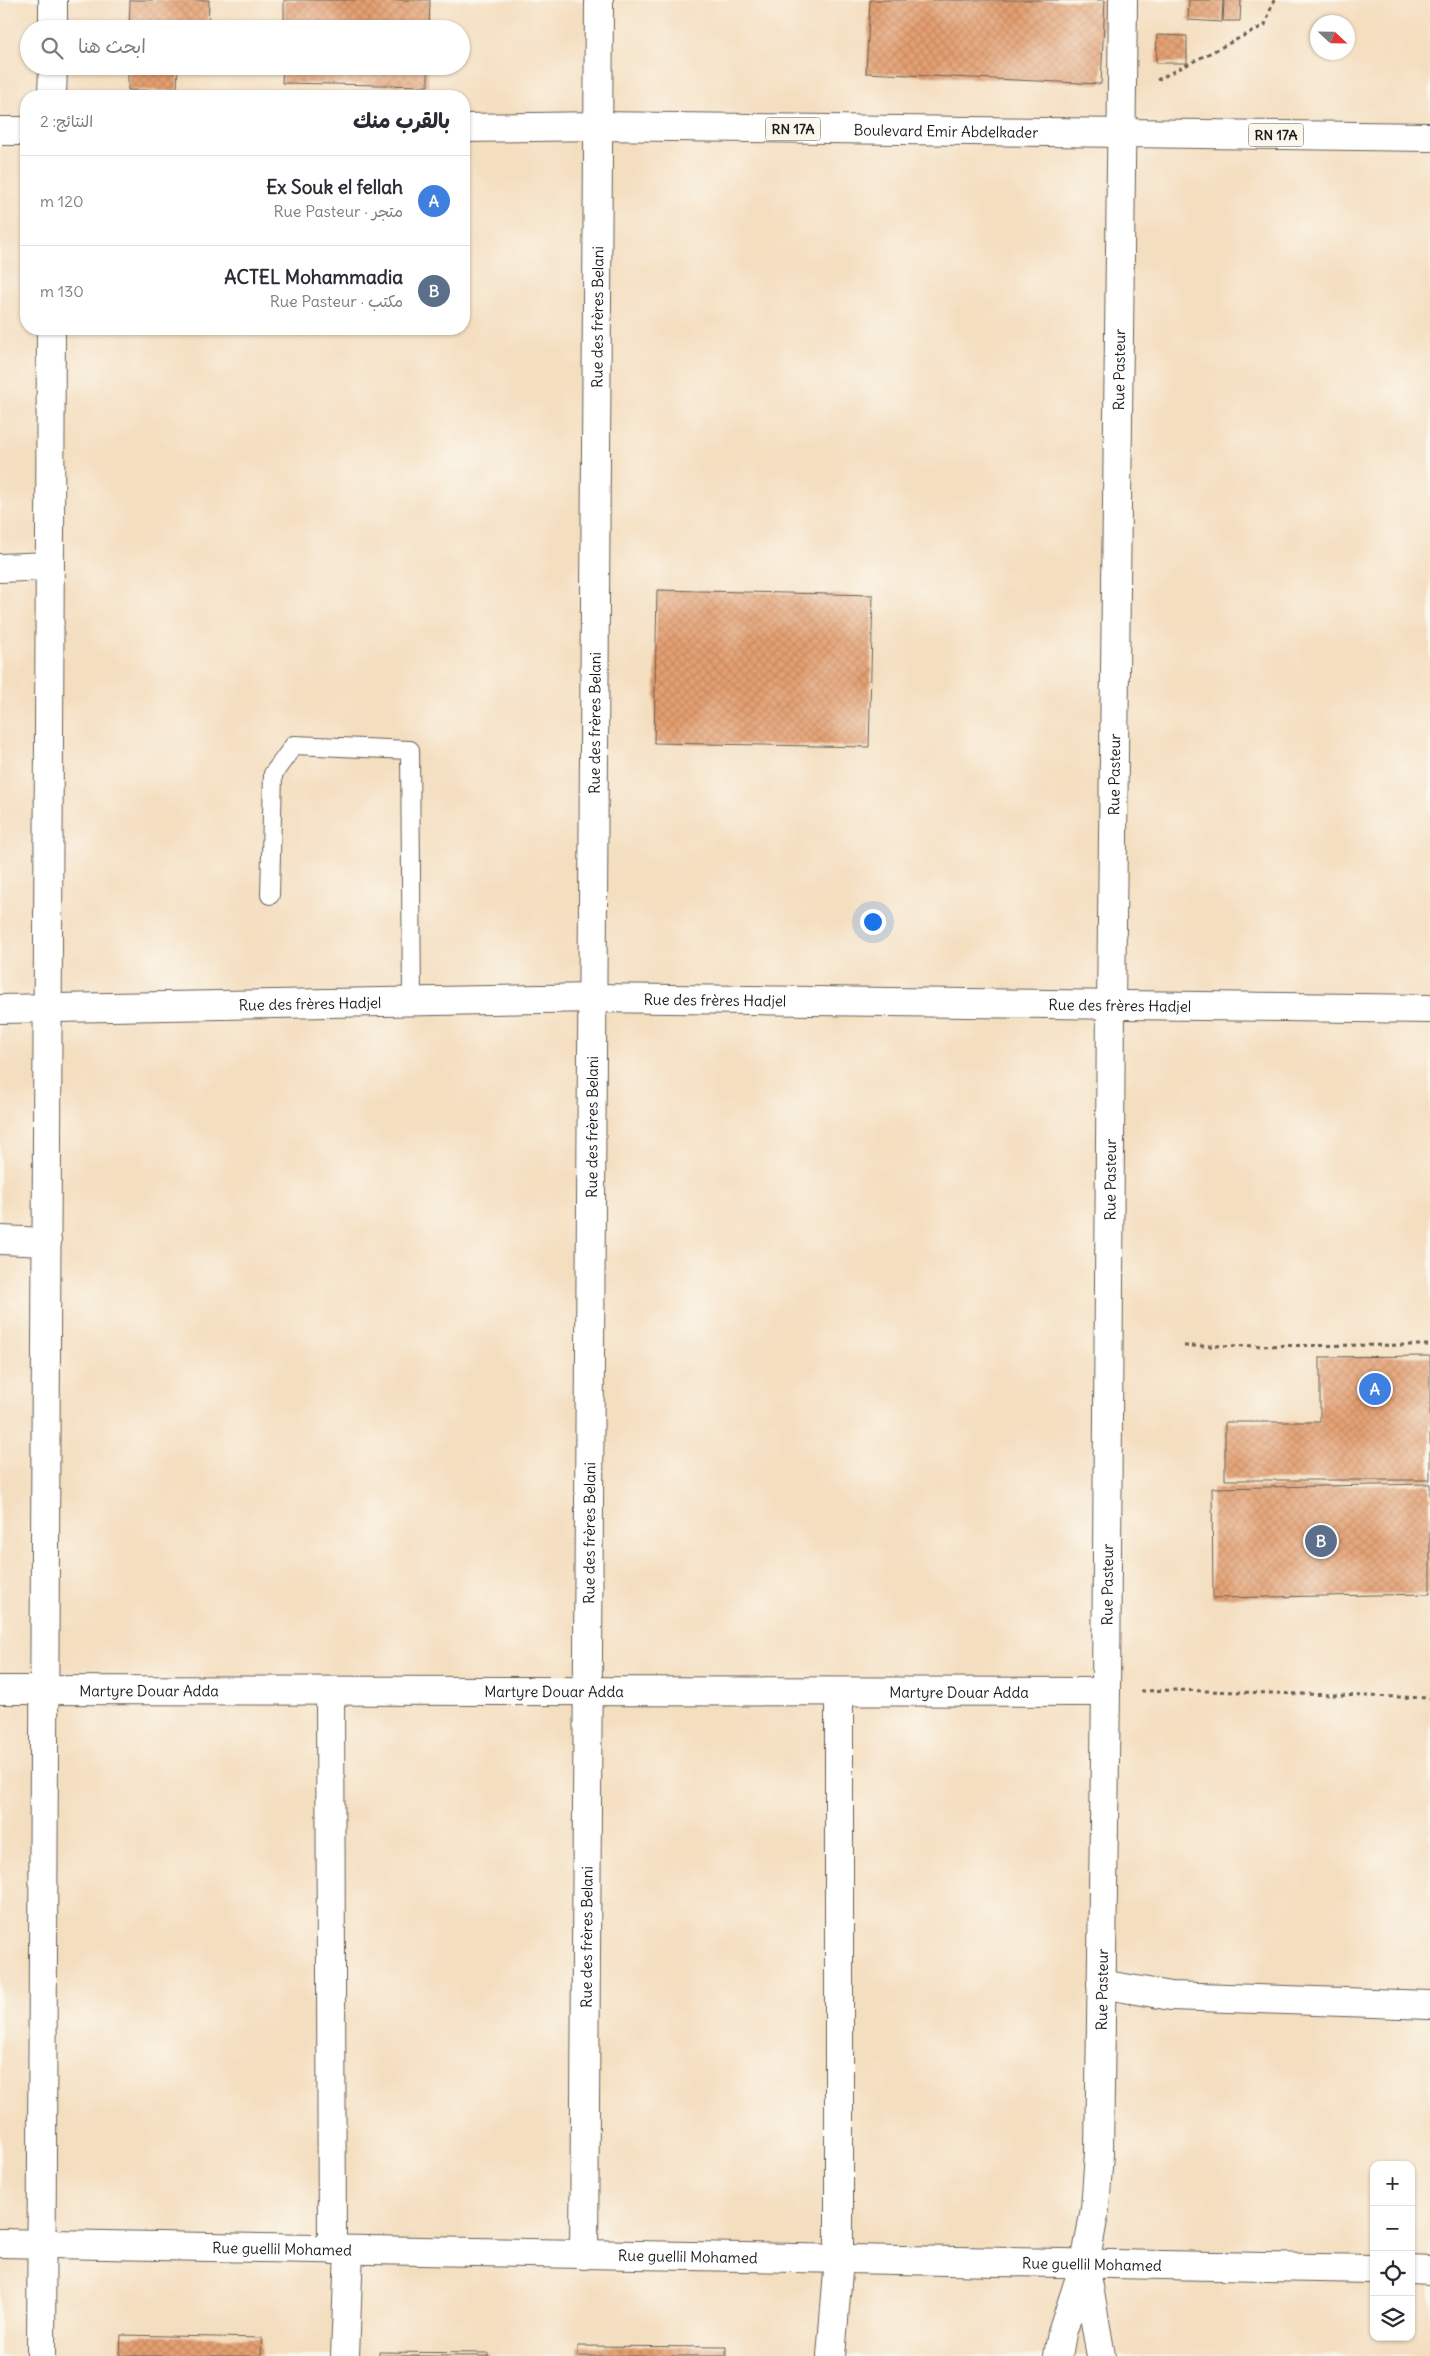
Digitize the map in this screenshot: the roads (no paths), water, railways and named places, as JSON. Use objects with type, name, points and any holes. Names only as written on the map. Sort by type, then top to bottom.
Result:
[{"type":"street","points":[[53,0],[53,20]]},
{"type":"street","name":"Rue des frères Belani","points":[[584,2255],[594,998],[599,0]]},
{"type":"street","name":"Rue Pasteur","points":[[1102,2356],[1084,2264],[1095,2209],[1099,2152],[1100,1984],[1106,1692],[1111,1006],[1123,133],[1123,0]]},
{"type":"street","points":[[52,90],[53,75]]},
{"type":"street","name":"Boulevard Emir Abdelkader","points":[[470,128],[597,126],[1430,137]]},
{"type":"street","points":[[0,131],[20,131]]},
{"type":"street","points":[[41,2356],[51,335]]},
{"type":"street","points":[[0,568],[50,566]]},
{"type":"street","name":"Rue des frères Hadjel","points":[[0,1009],[48,1010],[412,1000],[594,998],[1430,1009]]},
{"type":"street","points":[[0,1240],[47,1242]]},
{"type":"street","name":"Martyre Douar Adda","points":[[0,1690],[1106,1692]]},
{"type":"street","points":[[330,1691],[340,2250],[345,2356]]},
{"type":"street","points":[[831,2356],[839,2259],[840,1692]]},
{"type":"street","points":[[1100,1984],[1171,1996],[1430,2006]]},
{"type":"street","name":"Rue guellil Mohamed","points":[[0,2243],[1370,2269]]},
{"type":"street","points":[[1058,2356],[1062,2333],[1084,2264]]},
{"type":"street","points":[[1415,2270],[1430,2271]]},
{"type":"lane","points":[[270,895],[273,774],[294,745],[410,750],[412,1000]]},
{"type":"place","name":"Ex Souk el fellah","points":[[1375,1389]]},
{"type":"place","name":"ACTEL Mohammadia","points":[[1321,1541]]}]
